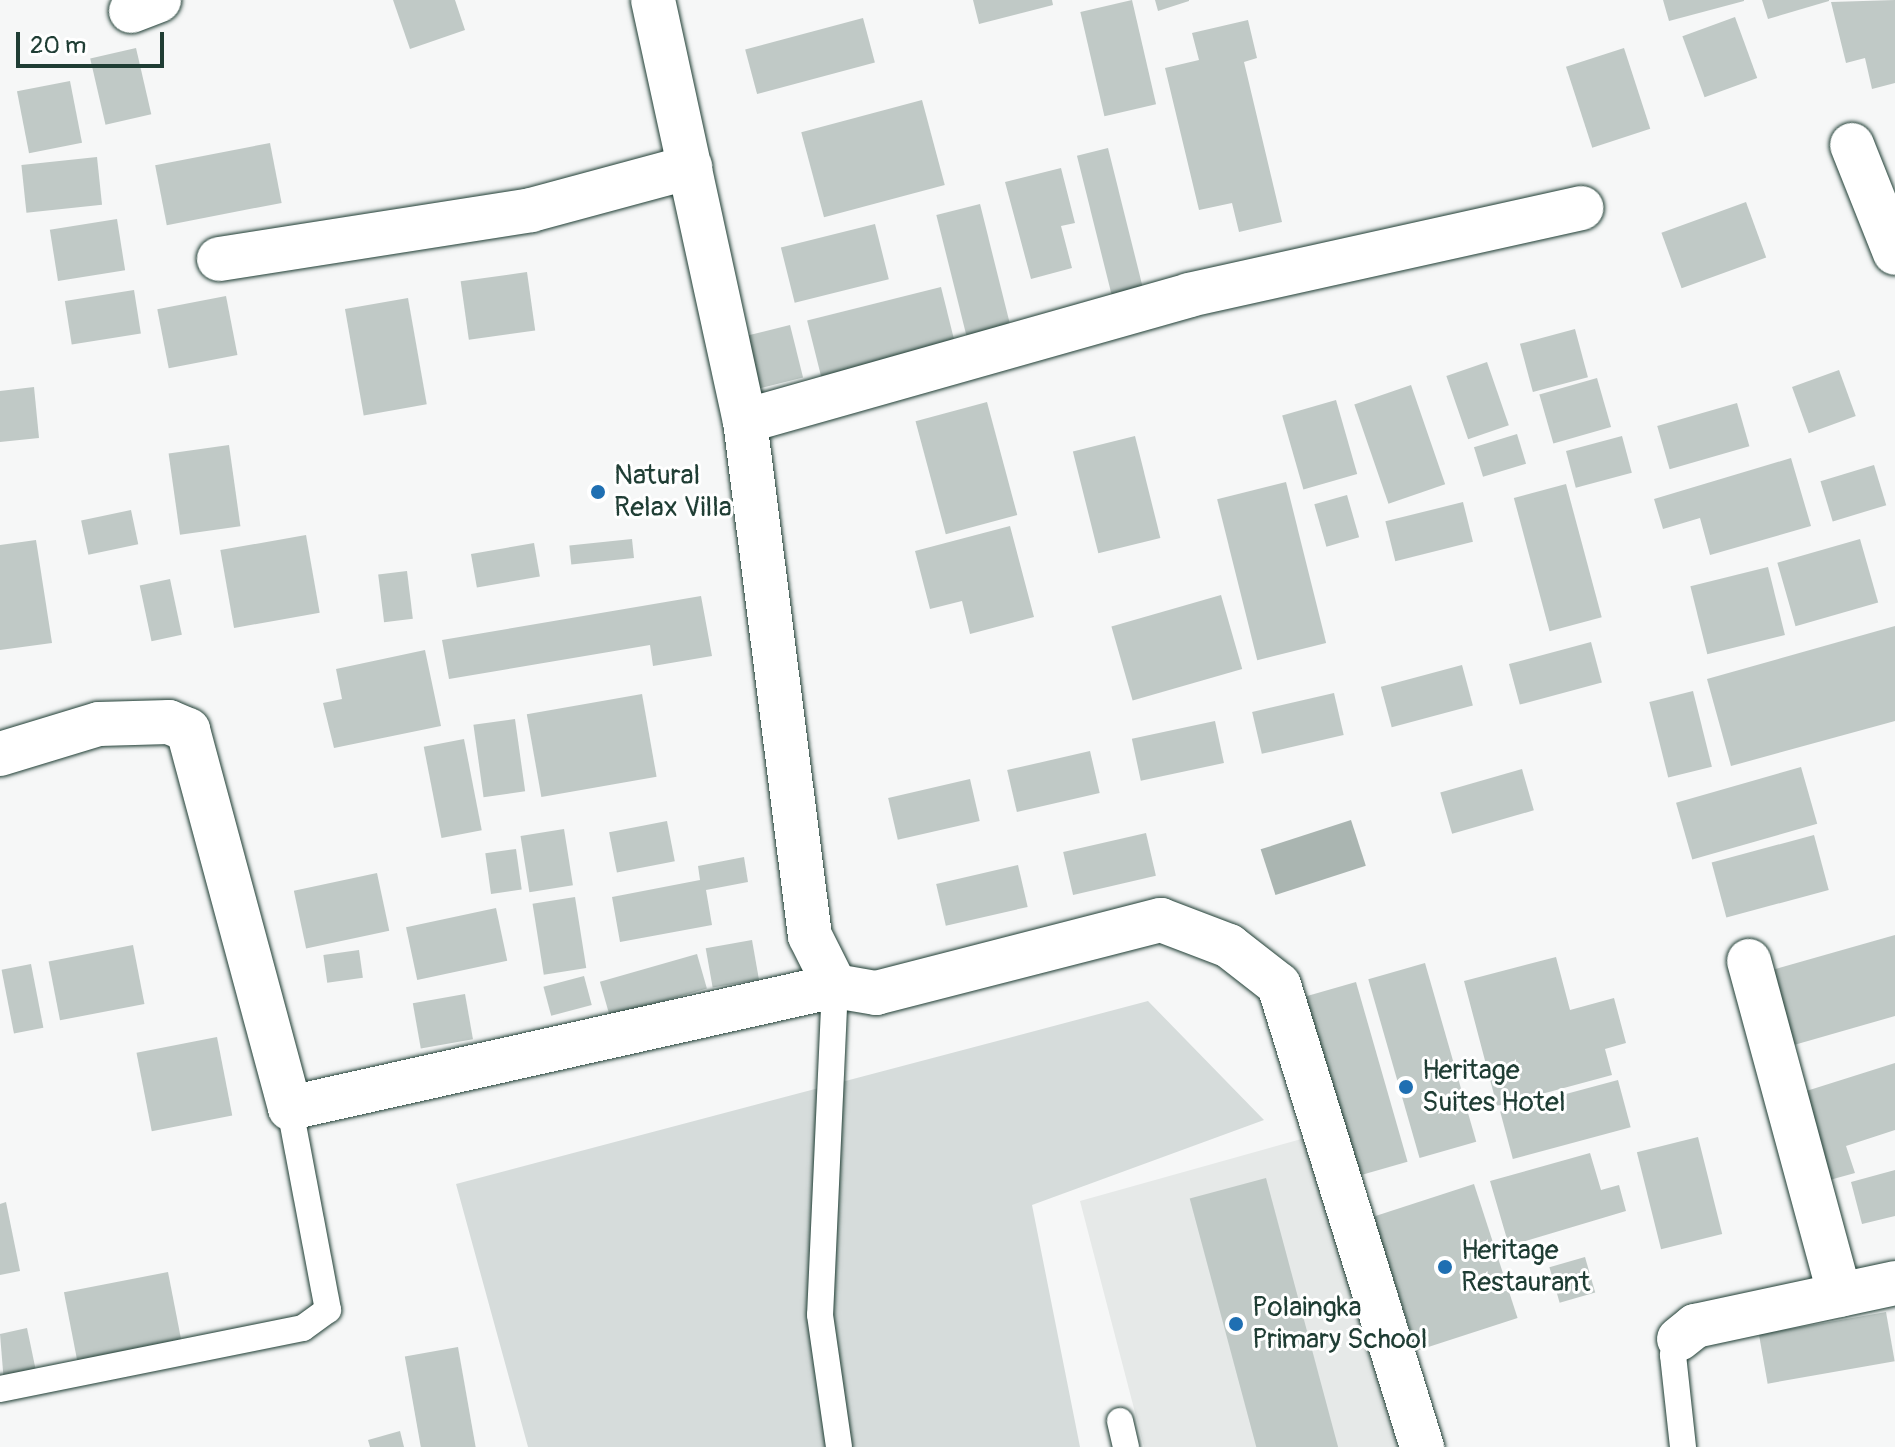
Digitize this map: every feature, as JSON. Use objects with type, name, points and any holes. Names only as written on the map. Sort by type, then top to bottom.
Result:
[{"type":"street","points":[[653,0],[745,421],[810,936],[835,986]]},
{"type":"street","points":[[1852,145],[1895,253]]},
{"type":"street","points":[[219,259],[531,210],[690,167]]},
{"type":"street","points":[[745,421],[1189,295],[1581,208]]},
{"type":"street","points":[[0,754],[99,724],[169,722],[188,730],[196,743],[290,1108],[835,986],[876,993],[1161,920],[1229,946],[1279,985],[1422,1447]]},
{"type":"street","points":[[1749,961],[1840,1295]]},
{"type":"street","points":[[1679,1339],[1695,1326],[1895,1283]]},
{"type":"lane","points":[[835,986],[820,1315],[839,1447]]},
{"type":"lane","points":[[0,1389],[303,1328],[328,1310],[290,1108]]},
{"type":"lane","points":[[1679,1339],[1673,1355],[1683,1447]]},
{"type":"lane","points":[[1120,1421],[1126,1447]]},
{"type":"shaded area","points":[[1351,820],[1366,866],[1275,895],[1261,849]]},
{"type":"shaded area","points":[[1148,1001],[1264,1120],[1032,1205],[1080,1447],[528,1447],[456,1184]]},
{"type":"shaded area","name":"Polaingka Primary School","points":[[1305,1138],[1398,1447],[1144,1447],[1080,1201]]},
{"type":"building","points":[[393,0],[455,0],[465,30],[410,49]]},
{"type":"building","points":[[973,0],[1052,0],[1053,5],[979,24]]},
{"type":"building","points":[[1132,0],[1156,104],[1104,116],[1080,12]]},
{"type":"building","points":[[1155,0],[1189,0],[1189,1],[1158,11]]},
{"type":"building","points":[[1663,0],[1744,0],[1744,1],[1669,21]]},
{"type":"building","points":[[1762,0],[1829,0],[1829,1],[1768,19]]},
{"type":"building","points":[[1895,0],[1895,83],[1872,89],[1865,58],[1846,63],[1831,2]]},
{"type":"building","points":[[1735,17],[1757,78],[1705,97],[1682,36]]},
{"type":"building","points":[[863,18],[875,62],[757,94],[745,50]]},
{"type":"building","points":[[1248,20],[1257,58],[1244,62],[1282,222],[1239,232],[1232,203],[1199,210],[1165,68],[1199,60],[1192,33]]},
{"type":"building","points":[[136,48],[151,114],[106,125],[90,59]]},
{"type":"building","points":[[1624,48],[1650,129],[1592,148],[1566,67]]},
{"type":"building","points":[[70,81],[82,143],[29,153],[17,91]]},
{"type":"building","points":[[922,100],[945,185],[824,217],[801,132]]},
{"type":"building","points":[[270,143],[282,203],[167,225],[155,165]]},
{"type":"building","points":[[1108,148],[1145,295],[1113,302],[1077,156]]},
{"type":"building","points":[[97,157],[102,205],[26,213],[21,165]]},
{"type":"building","points":[[1061,168],[1075,223],[1061,226],[1072,268],[1031,279],[1005,182]]},
{"type":"building","points":[[1746,202],[1766,257],[1682,288],[1661,233]]},
{"type":"building","points":[[980,204],[1010,325],[967,336],[936,215]]},
{"type":"building","points":[[117,219],[125,270],[58,281],[50,230]]},
{"type":"building","points":[[875,224],[889,279],[795,303],[781,247]]},
{"type":"building","points":[[527,272],[535,330],[469,340],[461,281]]},
{"type":"building","points":[[941,287],[956,347],[822,381],[807,320]]},
{"type":"building","points":[[134,290],[141,333],[72,344],[65,301]]},
{"type":"building","points":[[226,296],[237,355],[169,368],[157,309]]},
{"type":"building","points":[[408,298],[427,404],[364,415],[345,309]]},
{"type":"building","points":[[790,325],[803,377],[756,389],[742,337]]},
{"type":"building","points":[[1575,329],[1588,377],[1533,392],[1520,344]]},
{"type":"building","points":[[1487,362],[1509,425],[1468,439],[1446,376]]},
{"type":"building","points":[[1839,370],[1856,416],[1809,433],[1792,387]]},
{"type":"building","points":[[1597,378],[1611,427],[1553,444],[1539,395]]},
{"type":"building","points":[[1411,385],[1445,484],[1388,504],[1354,405]]},
{"type":"building","points":[[34,387],[39,438],[0,442],[0,391]]},
{"type":"building","points":[[1336,400],[1357,474],[1303,489],[1282,415]]},
{"type":"building","points":[[987,402],[1017,515],[946,534],[916,421]]},
{"type":"building","points":[[1737,403],[1749,446],[1670,469],[1657,426]]},
{"type":"building","points":[[1517,434],[1526,464],[1483,477],[1474,447]]},
{"type":"building","points":[[1135,436],[1160,538],[1098,553],[1073,451]]},
{"type":"building","points":[[1622,436],[1632,473],[1576,488],[1566,451]]},
{"type":"building","points":[[229,445],[240,526],[180,535],[169,453]]},
{"type":"building","points":[[1791,458],[1811,526],[1710,555],[1700,518],[1663,529],[1654,499]]},
{"type":"building","points":[[1874,465],[1886,505],[1833,522],[1820,481]]},
{"type":"building","points":[[1286,482],[1326,643],[1257,660],[1217,499]]},
{"type":"building","points":[[1566,484],[1602,617],[1550,631],[1514,498]]},
{"type":"building","points":[[1347,495],[1359,537],[1326,547],[1314,504]]},
{"type":"building","points":[[1463,502],[1473,542],[1395,561],[1385,521]]},
{"type":"building","points":[[131,510],[138,544],[88,555],[81,521]]},
{"type":"building","points":[[1010,526],[1034,617],[970,634],[962,601],[930,609],[915,551]]},
{"type":"building","points":[[306,535],[320,613],[234,628],[220,550]]},
{"type":"building","points":[[632,539],[634,558],[571,564],[569,546]]},
{"type":"building","points":[[1860,539],[1878,602],[1796,626],[1777,563]]},
{"type":"building","points":[[36,540],[52,643],[0,650],[0,545]]},
{"type":"building","points":[[534,543],[540,576],[477,588],[471,554]]},
{"type":"building","points":[[1768,567],[1785,635],[1707,654],[1690,586]]},
{"type":"building","points":[[407,571],[413,619],[384,622],[378,575]]},
{"type":"building","points":[[170,579],[182,635],[152,641],[140,585]]},
{"type":"building","points":[[1221,595],[1242,669],[1133,700],[1111,626]]},
{"type":"building","points":[[701,596],[712,656],[653,666],[650,645],[449,679],[442,640]]},
{"type":"building","points":[[1895,626],[1895,721],[1731,766],[1707,679]]},
{"type":"building","points":[[1591,642],[1602,683],[1520,705],[1509,664]]},
{"type":"building","points":[[425,650],[441,726],[334,748],[323,703],[342,699],[336,669]]},
{"type":"building","points":[[1462,665],[1473,706],[1392,727],[1381,687]]},
{"type":"building","points":[[1693,691],[1712,767],[1668,778],[1649,702]]},
{"type":"building","points":[[1334,693],[1344,735],[1262,754],[1252,712]]},
{"type":"building","points":[[642,694],[657,777],[541,797],[527,714]]},
{"type":"building","points":[[515,719],[525,791],[484,797],[473,725]]},
{"type":"building","points":[[1215,721],[1224,763],[1141,781],[1132,739]]},
{"type":"building","points":[[464,739],[482,830],[441,838],[424,747]]},
{"type":"building","points":[[1090,751],[1100,793],[1017,812],[1007,770]]},
{"type":"building","points":[[1801,767],[1817,824],[1692,860],[1676,803]]},
{"type":"building","points":[[1522,769],[1534,810],[1452,834],[1440,792]]},
{"type":"building","points":[[970,779],[980,821],[898,840],[888,798]]},
{"type":"building","points":[[667,821],[675,861],[617,873],[609,832]]},
{"type":"building","points":[[564,829],[573,885],[529,892],[521,836]]},
{"type":"building","points":[[1146,833],[1156,876],[1073,895],[1063,852]]},
{"type":"building","points":[[1814,835],[1829,890],[1726,917],[1712,862]]},
{"type":"building","points":[[516,849],[522,890],[491,894],[485,853]]},
{"type":"building","points":[[744,857],[748,882],[706,890],[712,925],[620,942],[612,897],[700,880],[698,866]]},
{"type":"building","points":[[1018,865],[1028,907],[946,926],[936,884]]},
{"type":"building","points":[[377,873],[389,931],[306,948],[294,891]]},
{"type":"building","points":[[575,897],[586,968],[544,975],[533,904]]},
{"type":"building","points":[[496,908],[507,961],[417,980],[406,927]]},
{"type":"building","points":[[1895,935],[1895,1016],[1794,1045],[1772,970]]},
{"type":"building","points":[[752,940],[759,979],[713,988],[706,948]]},
{"type":"building","points":[[133,945],[144,1004],[60,1020],[49,961]]},
{"type":"building","points":[[359,950],[363,978],[327,983],[323,955]]},
{"type":"building","points":[[697,954],[707,989],[610,1016],[600,982]]},
{"type":"building","points":[[1556,957],[1570,1010],[1614,998],[1626,1043],[1605,1049],[1612,1075],[1497,1106],[1464,981]]},
{"type":"building","points":[[1425,963],[1476,1142],[1420,1158],[1368,979]]},
{"type":"building","points":[[31,964],[43,1028],[14,1034],[2,970]]},
{"type":"building","points":[[584,976],[592,1005],[551,1016],[543,987]]},
{"type":"building","points":[[1356,982],[1408,1162],[1351,1178],[1299,998]]},
{"type":"building","points":[[465,994],[473,1039],[421,1049],[413,1003]]},
{"type":"building","points":[[217,1037],[232,1116],[152,1131],[137,1053]]},
{"type":"building","points":[[1895,1063],[1895,1130],[1846,1146],[1855,1173],[1826,1181],[1800,1093]]},
{"type":"building","points":[[1618,1080],[1631,1127],[1513,1159],[1500,1112]]},
{"type":"building","points":[[1698,1137],[1722,1234],[1661,1249],[1637,1152]]},
{"type":"building","points":[[1590,1153],[1601,1190],[1619,1185],[1626,1211],[1509,1246],[1490,1181]]},
{"type":"building","points":[[1895,1170],[1895,1216],[1862,1224],[1851,1182]]},
{"type":"building","points":[[1266,1178],[1338,1447],[1256,1447],[1190,1198]]},
{"type":"building","name":"Heritage Restaurant","points":[[1474,1184],[1518,1318],[1417,1351],[1373,1217]]},
{"type":"building","points":[[6,1202],[20,1271],[0,1275],[0,1204]]},
{"type":"building","points":[[1585,1257],[1595,1293],[1560,1303],[1549,1267]]},
{"type":"building","points":[[168,1272],[181,1341],[77,1361],[64,1292]]},
{"type":"building","points":[[1886,1312],[1895,1361],[1768,1384],[1759,1334]]},
{"type":"building","points":[[27,1328],[37,1376],[4,1383],[0,1334]]},
{"type":"building","points":[[458,1347],[476,1447],[421,1447],[405,1356]]},
{"type":"building","points":[[400,1431],[404,1447],[370,1447],[368,1440]]},
{"type":"place","name":"Natural Relax Villa","points":[[598,492]]},
{"type":"place","name":"Heritage Suites Hotel","points":[[1406,1087]]},
{"type":"place","name":"Heritage Restaurant","points":[[1445,1267]]},
{"type":"place","name":"Polaingka Primary School","points":[[1236,1324]]}]
